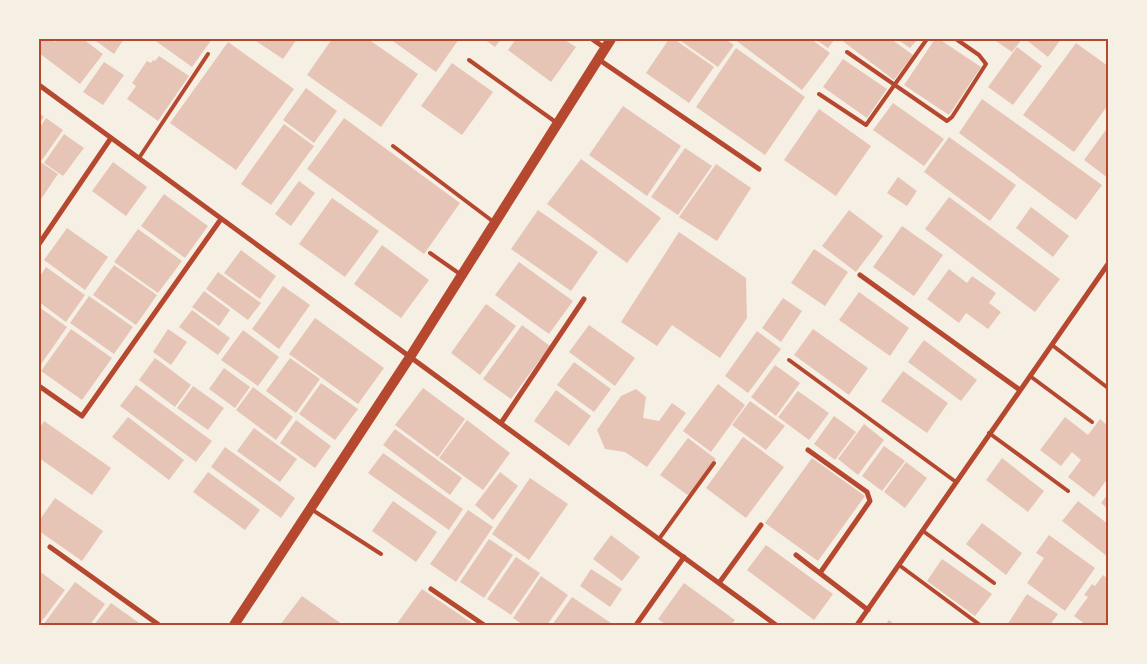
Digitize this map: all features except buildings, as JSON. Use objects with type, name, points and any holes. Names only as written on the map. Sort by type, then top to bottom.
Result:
[{"type":"main road","points":[[234,625],[410,357],[608,43]]},
{"type":"street","points":[[592,39],[608,43]]},
{"type":"street","points":[[598,59],[759,169]]},
{"type":"street","points":[[39,85],[776,625]]},
{"type":"street","points":[[39,244],[111,138]]},
{"type":"street","points":[[39,386],[82,416],[221,219]]},
{"type":"street","points":[[857,625],[1108,264]]},
{"type":"street","points":[[860,274],[1020,390]]},
{"type":"street","points":[[500,423],[584,299]]},
{"type":"street","points":[[808,450],[867,492],[870,501],[820,573]]},
{"type":"street","points":[[719,583],[760,525]]},
{"type":"street","points":[[50,547],[160,625]]},
{"type":"street","points":[[796,556],[868,610]]},
{"type":"street","points":[[636,625],[684,557]]},
{"type":"street","points":[[431,589],[484,625]]},
{"type":"lane","points":[[819,94],[866,125],[927,39]]},
{"type":"lane","points":[[847,52],[941,120],[949,120],[986,64],[979,55],[956,39]]},
{"type":"lane","points":[[138,158],[208,54]]},
{"type":"lane","points":[[469,60],[557,123]]},
{"type":"lane","points":[[393,146],[495,223]]},
{"type":"lane","points":[[430,253],[462,276]]},
{"type":"lane","points":[[1052,345],[1108,388]]},
{"type":"lane","points":[[789,360],[956,482]]},
{"type":"lane","points":[[1030,376],[1092,422]]},
{"type":"lane","points":[[989,434],[1068,491]]},
{"type":"lane","points":[[659,540],[714,463]]},
{"type":"lane","points":[[311,509],[381,554]]},
{"type":"lane","points":[[923,531],[994,583]]},
{"type":"lane","points":[[899,565],[980,625]]}]
